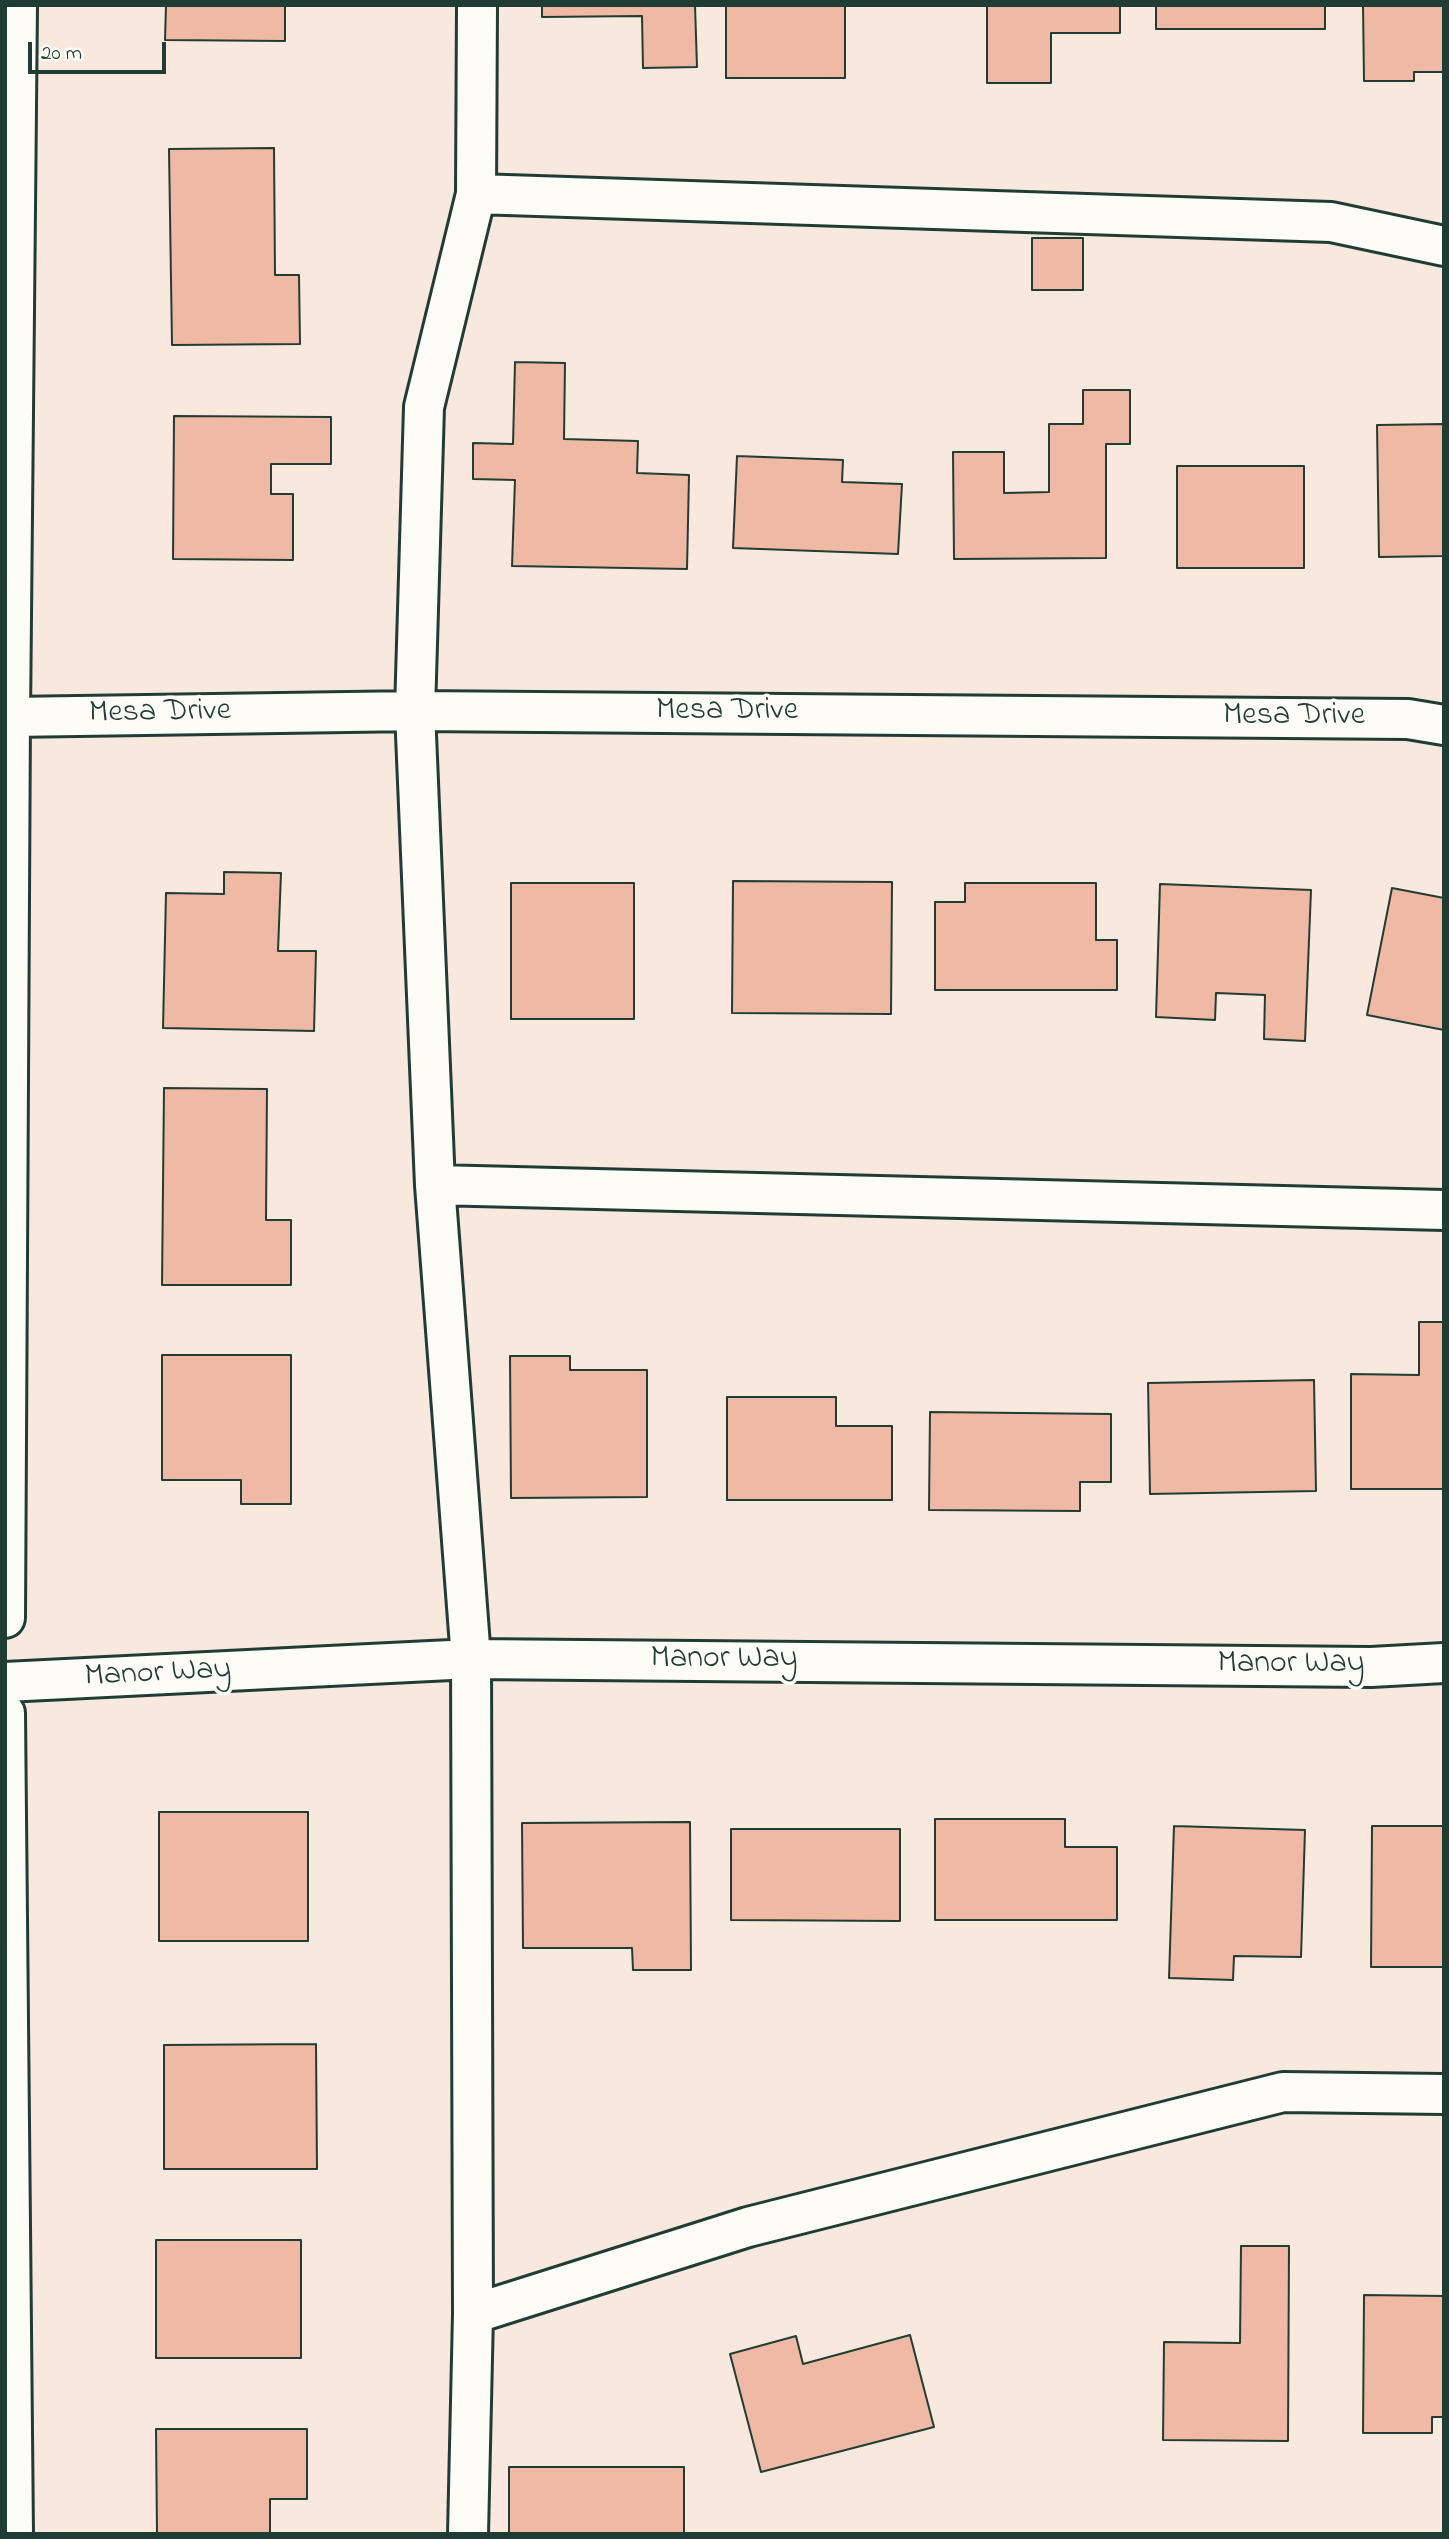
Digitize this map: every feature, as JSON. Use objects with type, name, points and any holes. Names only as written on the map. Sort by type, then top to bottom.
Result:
[{"type":"street","points":[[5,1618],[17,5]]},
{"type":"street","points":[[468,2534],[473,2314],[471,1659],[435,1185],[415,711],[424,407],[476,194],[477,5]]},
{"type":"street","points":[[476,194],[1331,222],[1444,246]]},
{"type":"street","name":"Mesa Drive","points":[[10,717],[415,711],[1408,719],[1444,725]]},
{"type":"street","points":[[435,1185],[1444,1210]]},
{"type":"street","name":"Manor Way","points":[[5,1682],[471,1659],[1371,1667],[1444,1664]]},
{"type":"street","points":[[5,1713],[13,2534]]},
{"type":"street","points":[[473,2314],[748,2227],[1283,2092],[1444,2094]]},
{"type":"building","points":[[166,5],[285,5],[285,41],[165,40]]},
{"type":"building","points":[[542,5],[695,5],[697,67],[643,68],[642,16],[542,17]]},
{"type":"building","points":[[726,5],[845,5],[845,78],[726,78]]},
{"type":"building","points":[[987,5],[1120,5],[1120,33],[1051,33],[1051,83],[987,83]]},
{"type":"building","points":[[1156,5],[1325,5],[1325,29],[1156,29]]},
{"type":"building","points":[[1363,5],[1444,5],[1444,72],[1414,72],[1414,81],[1364,81]]},
{"type":"building","points":[[274,148],[275,275],[299,275],[300,344],[172,345],[169,149]]},
{"type":"building","points":[[1032,238],[1083,238],[1083,290],[1032,290]]},
{"type":"building","points":[[515,362],[565,363],[564,439],[638,441],[637,473],[689,475],[687,569],[512,566],[515,480],[473,479],[473,443],[513,444]]},
{"type":"building","points":[[1083,390],[1130,390],[1130,444],[1106,444],[1106,558],[954,559],[953,452],[1004,452],[1004,493],[1049,492],[1049,424],[1083,424]]},
{"type":"building","points":[[174,416],[331,417],[331,464],[271,464],[271,494],[293,494],[293,560],[173,559]]},
{"type":"building","points":[[1444,424],[1444,556],[1379,557],[1377,425]]},
{"type":"building","points":[[737,456],[843,460],[842,482],[902,484],[898,554],[733,548]]},
{"type":"building","points":[[1177,466],[1304,466],[1304,568],[1177,568]]},
{"type":"building","points":[[224,872],[281,873],[278,951],[316,951],[314,1031],[163,1028],[166,893],[224,894]]},
{"type":"building","points":[[733,881],[892,882],[891,1014],[732,1013]]},
{"type":"building","points":[[511,883],[634,883],[634,1019],[511,1019]]},
{"type":"building","points":[[965,883],[1096,883],[1096,940],[1117,940],[1117,990],[935,990],[935,902],[965,902]]},
{"type":"building","points":[[1160,884],[1311,890],[1305,1041],[1264,1039],[1265,995],[1216,993],[1215,1020],[1156,1017]]},
{"type":"building","points":[[1392,888],[1444,898],[1444,1030],[1367,1015]]},
{"type":"building","points":[[164,1088],[267,1089],[266,1220],[291,1220],[291,1285],[162,1285]]},
{"type":"building","points":[[1419,1322],[1444,1322],[1444,1489],[1351,1489],[1351,1374],[1419,1375]]},
{"type":"building","points":[[162,1355],[291,1355],[291,1504],[241,1504],[241,1480],[162,1480]]},
{"type":"building","points":[[510,1356],[570,1356],[570,1370],[647,1370],[647,1497],[511,1498]]},
{"type":"building","points":[[1314,1380],[1316,1491],[1150,1494],[1148,1383]]},
{"type":"building","points":[[727,1397],[836,1397],[836,1426],[892,1426],[892,1500],[727,1500]]},
{"type":"building","points":[[930,1412],[1111,1414],[1111,1482],[1080,1482],[1080,1511],[929,1510]]},
{"type":"building","points":[[159,1812],[308,1812],[308,1941],[159,1941]]},
{"type":"building","points":[[935,1819],[1065,1819],[1065,1847],[1117,1847],[1117,1920],[935,1920]]},
{"type":"building","points":[[690,1822],[691,1970],[633,1970],[632,1948],[523,1948],[522,1823]]},
{"type":"building","points":[[1174,1826],[1305,1830],[1301,1957],[1234,1956],[1233,1980],[1169,1978]]},
{"type":"building","points":[[1372,1826],[1444,1826],[1444,1967],[1371,1967]]},
{"type":"building","points":[[731,1829],[900,1829],[900,1921],[731,1920]]},
{"type":"building","points":[[316,2044],[317,2169],[164,2169],[164,2045]]},
{"type":"building","points":[[156,2240],[301,2240],[301,2358],[156,2358]]},
{"type":"building","points":[[1241,2246],[1289,2246],[1288,2441],[1163,2440],[1164,2342],[1240,2343]]},
{"type":"building","points":[[1364,2295],[1444,2296],[1444,2417],[1432,2417],[1432,2433],[1363,2433]]},
{"type":"building","points":[[910,2335],[934,2427],[761,2472],[730,2354],[796,2336],[803,2364]]},
{"type":"building","points":[[156,2429],[307,2429],[307,2499],[270,2499],[270,2534],[157,2534]]},
{"type":"building","points":[[509,2467],[684,2467],[684,2534],[509,2534]]}]
